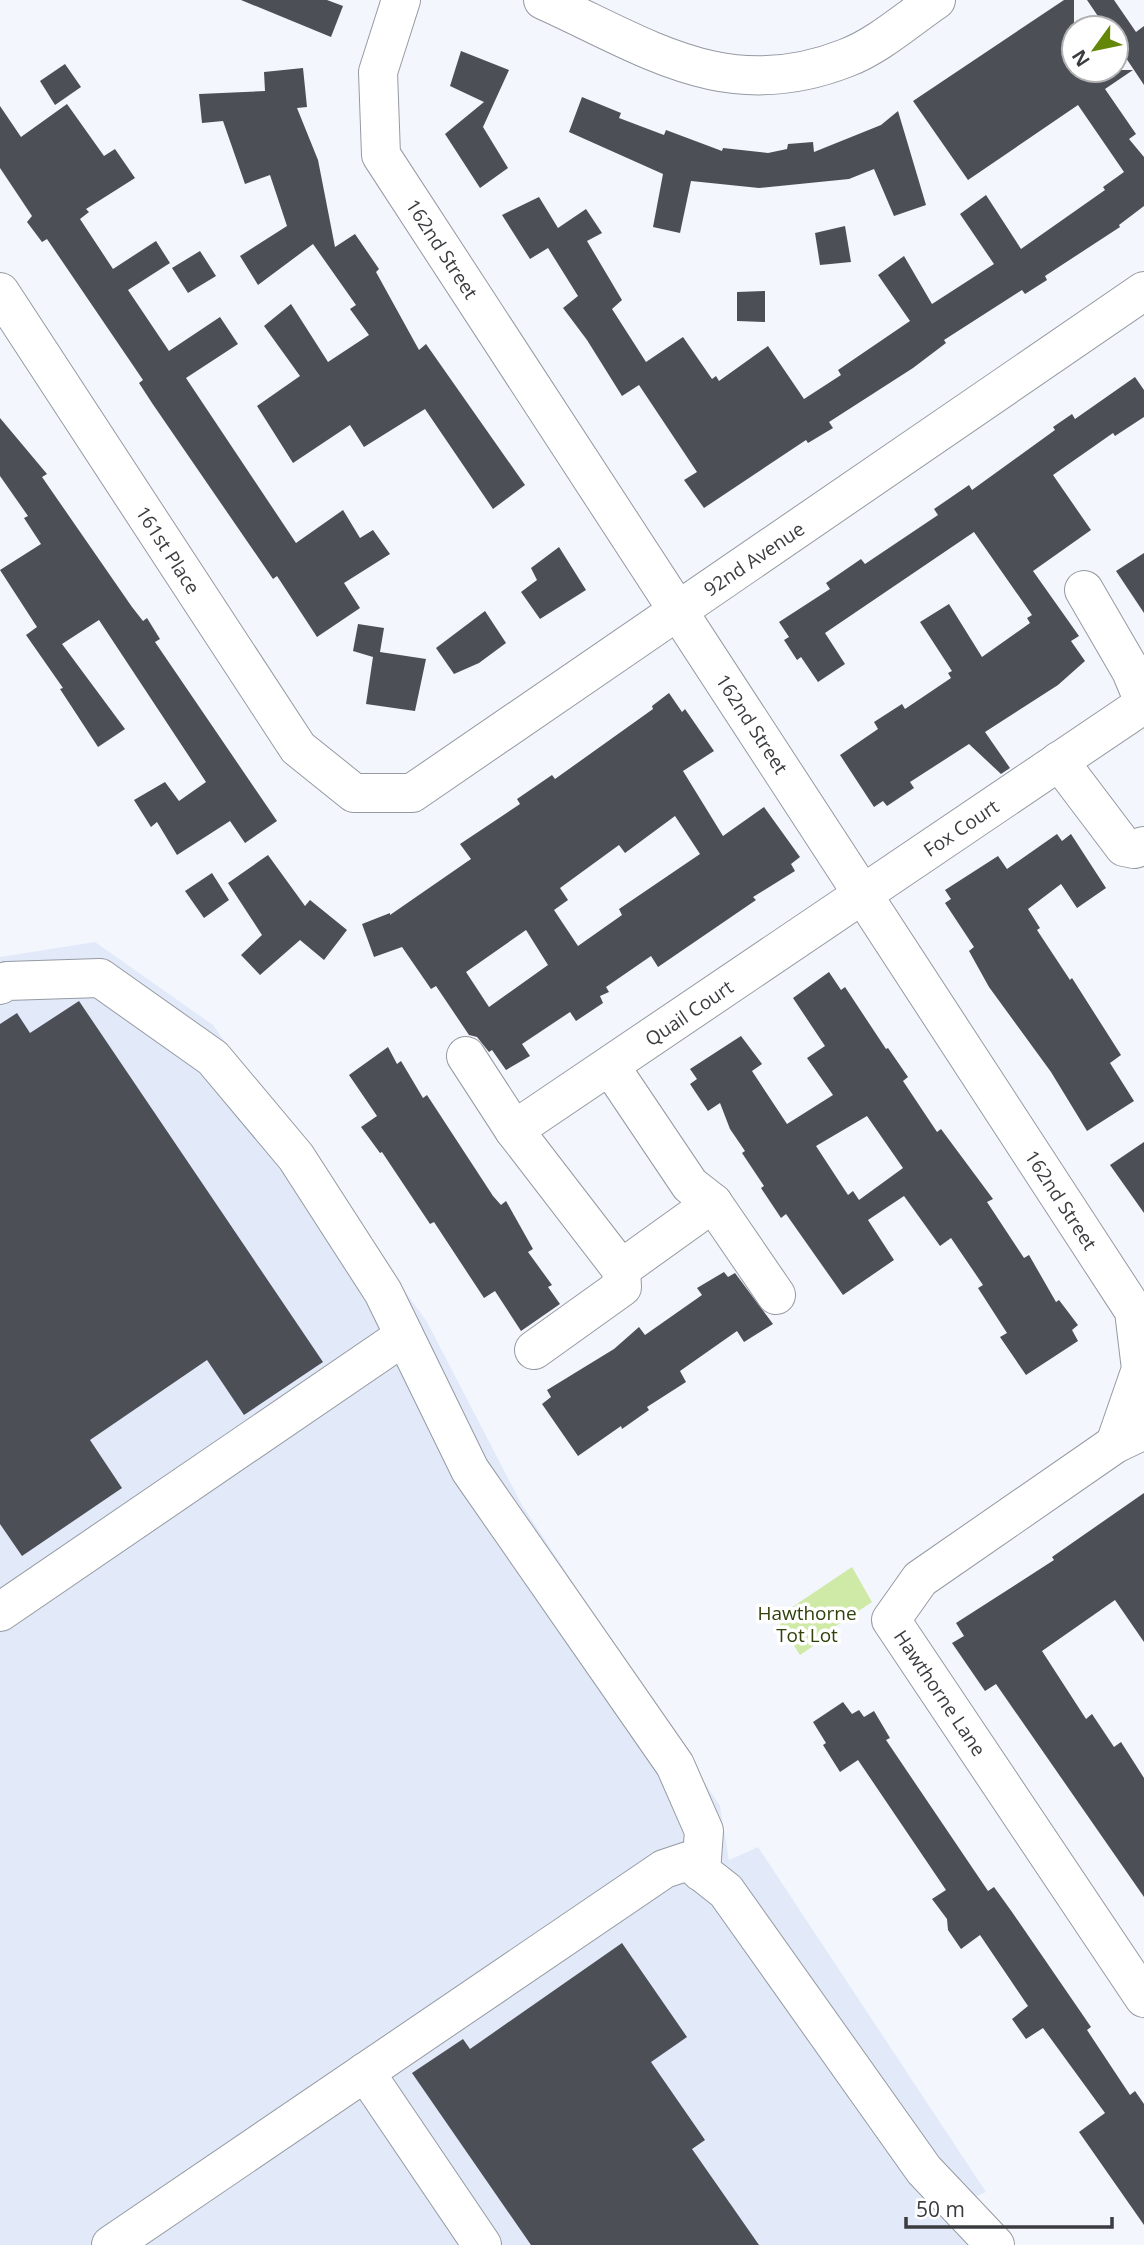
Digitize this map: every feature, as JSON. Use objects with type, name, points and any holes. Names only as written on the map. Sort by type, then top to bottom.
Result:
[{"type":"street","name":"162nd Street","points":[[401,0],[378,72],[381,155],[1139,1316],[1142,1369],[1129,1437]]},
{"type":"street","points":[[543,0],[681,62],[719,74],[760,78],[803,72],[849,58],[936,0]]},
{"type":"street","name":"92nd Avenue","points":[[354,793],[412,793],[1144,291]]},
{"type":"street","name":"161st Place","points":[[0,292],[298,748],[354,793]]},
{"type":"street","name":"Fox Court","points":[[863,894],[1144,703],[1131,671],[1084,590]]},
{"type":"street","points":[[1059,761],[1124,847],[1134,849],[1144,846]]},
{"type":"street","name":"Quail Court","points":[[514,1130],[863,894]]},
{"type":"street","points":[[0,985],[7,981],[100,978],[214,1058],[296,1157],[383,1292],[470,1471],[675,1765],[704,1831],[701,1872]]},
{"type":"street","points":[[466,1056],[514,1130],[621,1269],[622,1287],[534,1350]]},
{"type":"street","points":[[610,1066],[690,1185],[713,1203],[776,1295]]},
{"type":"street","points":[[621,1269],[713,1203]]},
{"type":"street","points":[[0,1612],[404,1336]]},
{"type":"street","name":"Hawthorne Lane","points":[[1129,1437],[920,1579],[891,1620],[1144,1998]]},
{"type":"street","points":[[111,2245],[664,1869],[688,1861],[726,1891],[924,2169],[987,2243]]},
{"type":"street","points":[[365,2072],[482,2245]]},
{"type":"shaded area","points":[[95,942],[213,1025],[427,1322],[522,1505],[720,1806],[729,1860],[758,1847],[986,2192],[970,2199],[995,2226],[967,2245],[0,2245],[0,957]]},
{"type":"green space","name":"Hawthorne Tot Lot","points":[[852,1567],[872,1602],[830,1630],[831,1634],[800,1655],[776,1618]]},
{"type":"building","points":[[241,0],[327,0],[343,6],[331,37]]},
{"type":"building","points":[[1064,0],[1074,0],[1074,14],[1060,14],[1060,84],[1112,84],[1105,89],[1136,134],[1129,139],[1144,157],[1144,206],[1119,225],[1120,227],[1045,276],[1047,280],[1025,294],[1022,290],[944,340],[946,343],[913,368],[829,422],[833,428],[808,443],[806,440],[704,508],[684,480],[697,472],[639,385],[622,396],[587,340],[563,308],[578,296],[548,248],[530,259],[502,215],[539,197],[558,228],[586,209],[602,233],[587,241],[622,300],[612,309],[646,362],[683,337],[712,379],[716,376],[719,381],[768,346],[804,399],[841,375],[838,370],[910,321],[878,275],[904,256],[932,304],[994,264],[960,214],[986,195],[1021,249],[1105,190],[1103,187],[1124,172],[1078,105],[968,180],[913,101]]},
{"type":"building","points":[[1087,0],[1114,0],[1124,14],[1096,14]]},
{"type":"building","points":[[1130,23],[1136,32],[1144,26],[1144,85],[1130,64]]},
{"type":"building","points":[[461,51],[509,70],[483,127],[508,168],[480,188],[445,134],[484,102],[450,86]]},
{"type":"building","points":[[65,64],[81,87],[55,105],[40,81]]},
{"type":"building","points":[[303,68],[307,107],[297,108],[318,160],[335,247],[355,234],[379,269],[376,272],[419,350],[426,344],[525,485],[493,509],[425,409],[364,447],[350,425],[293,463],[257,406],[300,376],[264,326],[291,304],[328,362],[369,335],[350,309],[356,305],[313,244],[258,285],[240,256],[287,226],[270,175],[245,184],[223,121],[202,123],[199,94],[265,91],[264,72]]},
{"type":"building","points":[[582,97],[621,113],[619,118],[664,135],[666,130],[722,151],[723,148],[768,153],[787,149],[788,144],[813,142],[814,152],[881,125],[898,111],[926,205],[894,216],[874,169],[849,179],[759,188],[691,181],[680,233],[653,227],[663,174],[569,132]]},
{"type":"building","points":[[67,104],[104,156],[115,149],[135,178],[86,209],[89,212],[80,219],[113,269],[156,241],[170,263],[128,290],[169,351],[220,317],[238,344],[186,378],[296,543],[343,510],[360,538],[373,530],[390,554],[344,583],[360,608],[317,637],[277,576],[273,579],[152,403],[139,383],[143,380],[47,239],[42,242],[27,222],[32,216],[0,168],[0,106],[21,137]]},
{"type":"building","points":[[845,226],[851,262],[820,265],[815,233]]},
{"type":"building","points":[[200,251],[216,276],[188,293],[172,268]]},
{"type":"building","points":[[765,291],[765,322],[737,321],[737,292]]},
{"type":"building","points":[[1135,377],[1144,390],[1144,417],[1115,436],[1113,433],[1053,475],[1091,530],[1033,571],[1079,636],[1071,641],[1085,661],[1058,685],[985,732],[1010,768],[1001,774],[969,744],[910,782],[914,788],[887,806],[883,801],[874,807],[840,755],[878,729],[874,722],[902,704],[905,709],[951,678],[948,673],[952,671],[920,622],[949,604],[982,657],[1030,623],[1027,618],[1032,615],[974,532],[825,633],[845,664],[818,682],[801,657],[797,660],[784,640],[789,637],[779,622],[830,589],[826,583],[861,559],[865,564],[938,515],[934,509],[969,485],[972,490],[1055,430],[1053,427],[1072,414],[1075,419]]},
{"type":"building","points":[[0,418],[47,474],[42,477],[132,607],[143,621],[147,618],[160,639],[155,642],[277,821],[245,843],[230,821],[177,855],[157,822],[151,827],[134,800],[165,782],[179,801],[206,782],[99,620],[62,644],[125,729],[98,747],[60,689],[63,688],[26,635],[37,627],[0,570],[41,544],[24,518],[28,516],[0,476]]},
{"type":"building","points":[[559,547],[586,590],[540,619],[521,592],[537,580],[531,568]]},
{"type":"building","points":[[1144,553],[1144,613],[1116,571]]},
{"type":"building","points":[[485,611],[506,643],[479,663],[454,674],[436,648]]},
{"type":"building","points":[[358,624],[384,628],[380,652],[426,659],[415,711],[366,704],[373,657],[353,651]]},
{"type":"building","points":[[669,693],[682,712],[685,709],[714,751],[683,771],[723,836],[764,807],[800,857],[791,864],[795,871],[753,897],[756,900],[658,967],[651,956],[606,987],[609,992],[600,996],[603,1003],[576,1021],[570,1012],[522,1044],[530,1056],[506,1070],[492,1050],[489,1052],[477,1037],[469,1035],[436,986],[431,989],[402,947],[374,957],[362,924],[390,915],[471,859],[460,844],[520,804],[517,799],[552,775],[555,779],[653,709],[652,706]],"holes":[[[675,816],[700,854],[619,909],[622,915],[578,946],[554,910],[568,900],[560,888],[619,845],[625,853]],[[526,930],[548,965],[489,1007],[466,972]]]},
{"type":"building","points":[[1057,834],[1062,841],[1071,834],[1106,888],[1077,908],[1061,884],[1028,909],[1040,928],[1037,930],[1070,980],[1072,978],[1121,1055],[1110,1063],[1134,1101],[1087,1131],[1051,1072],[989,987],[969,951],[974,947],[945,903],[951,899],[945,890],[998,856],[1007,869]]},
{"type":"building","points":[[268,855],[305,906],[310,900],[347,930],[324,960],[300,940],[260,975],[241,955],[262,935],[228,883]]},
{"type":"building","points":[[212,873],[229,900],[204,918],[185,891]]},
{"type":"building","points":[[829,972],[841,990],[845,987],[908,1077],[903,1081],[937,1132],[941,1129],[993,1199],[987,1202],[1024,1258],[1029,1255],[1056,1302],[1059,1300],[1078,1325],[1072,1330],[1078,1341],[1026,1375],[1000,1337],[1007,1333],[978,1288],[983,1285],[951,1238],[940,1246],[904,1196],[868,1220],[894,1260],[843,1295],[786,1214],[781,1218],[761,1188],[764,1186],[742,1153],[745,1151],[730,1129],[720,1103],[708,1111],[690,1084],[697,1079],[690,1069],[741,1036],[762,1064],[752,1071],[787,1124],[833,1095],[807,1058],[825,1046],[793,998]],"holes":[[[867,1116],[903,1168],[859,1200],[853,1191],[848,1195],[816,1146]]]},
{"type":"building","points":[[79,1001],[323,1362],[244,1415],[207,1360],[90,1440],[122,1488],[22,1556],[0,1524],[0,1024],[17,1013],[30,1033]]},
{"type":"building","points":[[388,1047],[397,1064],[401,1061],[423,1098],[427,1095],[493,1196],[501,1205],[506,1201],[533,1249],[528,1252],[552,1285],[548,1287],[560,1304],[521,1331],[495,1291],[484,1298],[434,1222],[430,1224],[382,1152],[380,1153],[361,1127],[377,1116],[349,1075]]},
{"type":"building","points":[[1144,1142],[1144,1213],[1110,1165]]},
{"type":"building","points":[[724,1272],[728,1277],[735,1273],[773,1324],[744,1342],[737,1331],[680,1371],[686,1382],[647,1407],[649,1410],[622,1429],[621,1426],[578,1456],[542,1404],[551,1397],[547,1390],[614,1349],[639,1327],[645,1335],[702,1295],[697,1288]]},
{"type":"building","points":[[1144,1493],[1144,1642],[1115,1600],[1042,1651],[1086,1719],[1092,1714],[1114,1747],[1121,1742],[1144,1778],[1144,1897],[996,1684],[985,1691],[952,1643],[964,1636],[956,1623],[1054,1560],[1052,1557]]},
{"type":"building","points":[[843,1702],[852,1714],[859,1710],[864,1717],[874,1711],[890,1738],[886,1740],[988,1891],[994,1887],[1091,2027],[1087,2030],[1130,2095],[1135,2091],[1144,2104],[1144,2225],[1079,2132],[1105,2113],[1043,2028],[1026,2039],[1012,2019],[1028,2006],[980,1935],[961,1949],[948,1930],[947,1919],[932,1899],[946,1890],[858,1760],[840,1772],[823,1745],[826,1743],[813,1722]]},
{"type":"building","points":[[622,1943],[687,2037],[651,2062],[705,2140],[692,2149],[759,2245],[531,2245],[412,2073],[463,2039],[470,2049]]}]
